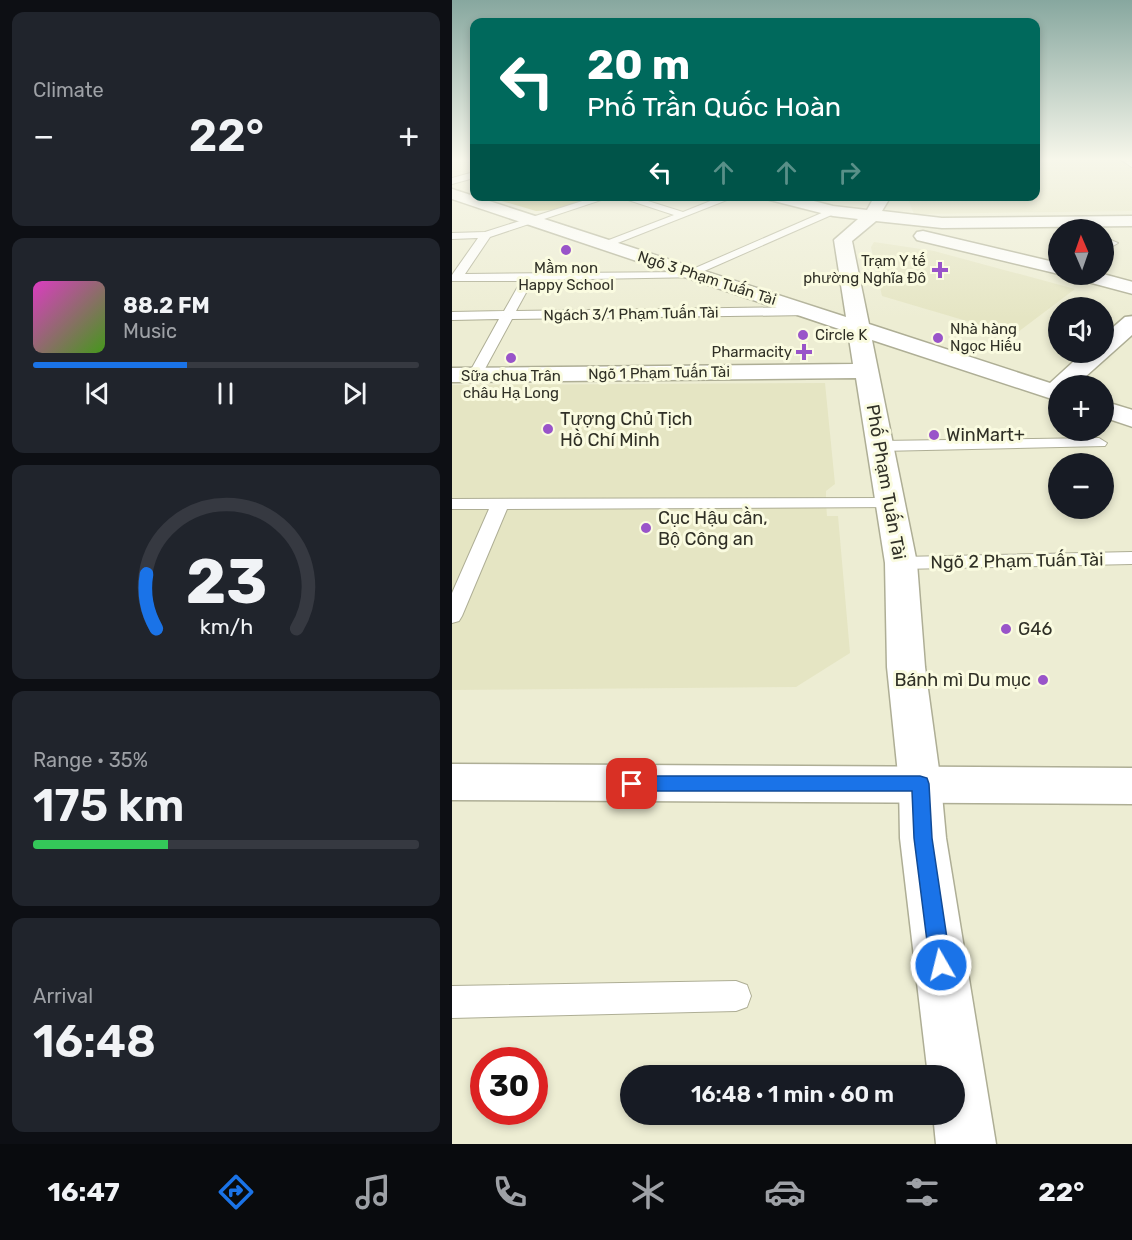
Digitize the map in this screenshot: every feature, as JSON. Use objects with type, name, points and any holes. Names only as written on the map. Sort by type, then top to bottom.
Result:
[{"type":"street","name":"Ngõ 3 Phạm Tuấn Tài","points":[[507,212],[1048,387]]},
{"type":"street","name":"Phố Phạm Tuấn Tài","points":[[869,212],[843,240],[901,563],[906,667],[920,784],[923,838],[966,1144]]},
{"type":"street","points":[[880,212],[892,228],[1048,267]]},
{"type":"street","points":[[900,212],[942,223],[1048,225]]},
{"type":"street","points":[[1114,222],[1133,221]]},
{"type":"street","points":[[1114,283],[1133,288]]},
{"type":"street","points":[[1114,338],[1133,322]]},
{"type":"street","points":[[1073,375],[1086,363]]},
{"type":"street","name":"Ngõ 1 Phạm Tuấn Tài","points":[[464,375],[867,371]]},
{"type":"street","points":[[1114,413],[1133,419]]},
{"type":"street","points":[[452,782],[1133,786]]},
{"type":"lane","points":[[452,236],[486,235],[560,212]]},
{"type":"lane","points":[[675,212],[684,215]]},
{"type":"lane","points":[[605,244],[691,212]]},
{"type":"lane","points":[[455,278],[695,274],[830,212]]},
{"type":"lane","points":[[455,278],[486,235]]},
{"type":"lane","points":[[464,375],[508,315],[529,277]]},
{"type":"lane","name":"Ngách 3/1 Phạm Tuấn Tài","points":[[452,316],[809,311]]},
{"type":"lane","points":[[880,446],[1099,443]]},
{"type":"lane","points":[[452,504],[891,503]]},
{"type":"lane","points":[[452,616],[500,504]]},
{"type":"lane","name":"Ngõ 2 Phạm Tuấn Tài","points":[[901,563],[1133,558]]},
{"type":"lane","points":[[452,1002],[736,996]]},
{"type":"shaded area","points":[[913,212],[1031,212],[914,214]]},
{"type":"shaded area","name":"Trạm Y tế phường Nghĩa Đô","points":[[874,242],[934,251],[1048,282],[1048,285],[1075,289],[1064,297],[1048,297],[1048,309],[1014,335],[882,296],[871,247]]},
{"type":"shaded area","name":"Cục Hậu cần, Bộ Công an","points":[[825,383],[835,484],[826,491],[827,516],[838,516],[850,653],[796,687],[452,690],[452,385]]},
{"type":"place","name":"Mầm non Happy School","points":[[566,250]]},
{"type":"place","name":"Trạm Y tế phường Nghĩa Đô","points":[[940,270]]},
{"type":"place","name":"Circle K","points":[[803,335]]},
{"type":"place","name":"Nhà hàng Ngọc Hiếu","points":[[938,338]]},
{"type":"place","name":"Pharmacity","points":[[804,352]]},
{"type":"place","name":"Sữa chua Trân châu Hạ Long","points":[[511,358]]},
{"type":"place","name":"Tượng Chủ Tịch Hồ Chí Minh","points":[[548,429]]},
{"type":"place","name":"WinMart+","points":[[934,435]]},
{"type":"place","name":"Cục Hậu cần, Bộ Công an","points":[[646,528]]},
{"type":"place","name":"G46","points":[[1006,629]]},
{"type":"place","name":"Bánh mì Du mục","points":[[1043,680]]},
{"type":"route","points":[[632,784],[920,784],[923,838],[941,965]]}]
